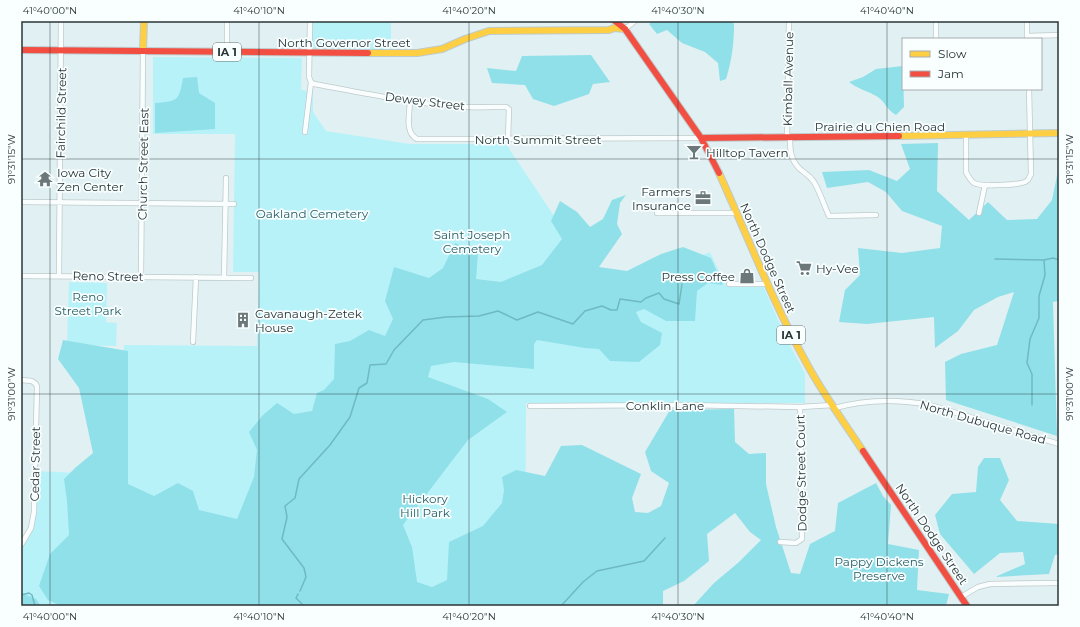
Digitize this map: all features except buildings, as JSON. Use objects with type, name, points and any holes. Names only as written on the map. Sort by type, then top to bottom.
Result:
[{"type":"main road","points":[[143,52],[144,21]]},
{"type":"main road","points":[[611,21],[612,26],[609,30],[631,38]]},
{"type":"main road","name":"North Dodge Street","points":[[615,21],[625,28],[701,138],[792,337],[816,381],[967,606]]},
{"type":"main road","name":"North Governor Street","points":[[21,50],[417,53],[442,49],[478,34],[493,30],[609,30],[614,28],[625,28]]},
{"type":"main road","name":"Prairie du Chien Road","points":[[701,138],[966,136],[1059,133]]},
{"type":"street","name":"Fairchild Street","points":[[59,276],[61,21]]},
{"type":"street","points":[[227,21],[227,52]]},
{"type":"street","points":[[305,132],[311,82],[309,78],[310,21]]},
{"type":"street","name":"North Governor Street","points":[[625,28],[635,21]]},
{"type":"street","name":"Kimball Avenue","points":[[789,21],[789,137],[790,152],[793,160],[798,168],[807,173],[814,182],[830,216],[876,215]]},
{"type":"street","points":[[936,21],[936,38]]},
{"type":"street","points":[[1027,21],[1027,38],[1059,36]]},
{"type":"street","name":"Church Street East","points":[[141,277],[143,52]]},
{"type":"street","name":"Dewey Street","points":[[311,82],[314,84],[453,106],[506,107],[509,110],[508,138]]},
{"type":"street","points":[[966,136],[966,172],[973,182],[985,185],[1022,183],[1028,180],[1031,174],[1028,90]]},
{"type":"street","name":"North Summit Street","points":[[410,100],[409,129],[412,136],[417,138],[701,138]]},
{"type":"street","points":[[224,278],[226,178]]},
{"type":"street","points":[[979,213],[985,185]]},
{"type":"street","points":[[21,202],[234,204]]},
{"type":"street","points":[[657,213],[736,213]]},
{"type":"street","name":"Reno Street","points":[[21,276],[251,278]]},
{"type":"street","points":[[193,342],[196,277]]},
{"type":"street","points":[[729,284],[768,284]]},
{"type":"street","name":"Cedar Street","points":[[21,380],[32,380],[37,387],[34,512],[31,528],[21,545]]},
{"type":"street","name":"North Dubuque Road","points":[[834,407],[870,401],[930,405],[1059,444]]},
{"type":"street","name":"Conklin Lane","points":[[530,406],[681,405],[834,407]]},
{"type":"street","name":"Dodge Street Court","points":[[780,542],[796,543],[802,539],[800,407]]},
{"type":"street","points":[[961,598],[978,587],[990,584],[1059,583]]},
{"type":"green space","points":[[311,21],[391,21],[391,49],[310,52]]},
{"type":"green space","points":[[653,21],[732,21],[734,24],[733,45],[726,79],[720,81],[718,63],[705,52],[682,43],[667,30],[657,34],[649,24]]},
{"type":"green space","points":[[591,55],[610,82],[593,84],[589,94],[554,106],[533,99],[525,85],[492,83],[487,68],[516,71],[522,56]]},
{"type":"green space","points":[[153,57],[302,58],[301,90],[313,91],[313,112],[326,131],[410,144],[506,144],[568,237],[540,288],[636,283],[710,252],[726,286],[763,286],[787,340],[805,373],[805,403],[526,403],[525,606],[21,606],[21,545],[31,528],[35,471],[124,475],[124,345],[257,346],[259,272],[233,272],[235,134],[153,134]]},
{"type":"green space","points":[[902,66],[904,107],[896,115],[878,97],[849,82],[863,77],[876,69]]},
{"type":"green space","points":[[197,77],[199,93],[215,103],[215,129],[155,133],[155,103],[173,100],[180,91],[183,78]]},
{"type":"green space","points":[[938,143],[937,191],[969,220],[988,202],[1007,220],[1037,219],[1052,200],[1059,166],[1059,301],[1053,302],[1057,436],[946,400],[945,362],[961,354],[997,345],[1014,292],[998,297],[974,310],[958,331],[935,348],[934,317],[867,324],[839,322],[845,290],[860,275],[858,248],[902,253],[940,248],[942,226],[902,211],[886,192],[868,182],[827,188],[822,172],[869,170],[897,181],[910,169],[901,144]]},
{"type":"green space","name":"Pappy Dickens Preserve","points":[[626,195],[620,203],[617,224],[622,234],[599,267],[627,271],[661,254],[683,247],[711,258],[723,285],[708,283],[697,291],[695,321],[666,321],[644,309],[636,312],[641,322],[662,333],[660,345],[639,362],[610,361],[599,349],[537,340],[534,344],[534,369],[454,362],[431,366],[428,377],[488,399],[507,412],[468,440],[403,525],[412,547],[417,582],[432,587],[447,580],[449,542],[483,526],[502,503],[504,490],[502,477],[516,470],[545,476],[561,446],[582,445],[641,474],[632,498],[635,512],[648,513],[661,506],[669,483],[651,471],[645,452],[670,410],[734,409],[735,442],[749,454],[766,453],[766,484],[776,527],[791,573],[800,574],[810,544],[835,531],[838,503],[876,483],[883,496],[891,505],[888,544],[919,550],[917,590],[949,594],[946,606],[693,606],[714,583],[739,562],[761,540],[750,532],[735,513],[707,534],[709,561],[684,581],[663,591],[663,606],[61,606],[48,600],[39,586],[50,554],[69,535],[64,479],[93,453],[79,388],[58,359],[63,340],[128,351],[128,484],[154,496],[178,483],[193,491],[199,510],[237,519],[254,477],[257,450],[249,432],[263,415],[277,403],[294,414],[312,411],[317,393],[324,390],[334,379],[335,344],[350,341],[369,330],[385,336],[393,319],[385,301],[394,267],[429,278],[443,268],[455,243],[478,253],[476,279],[501,282],[542,265],[562,239],[551,221],[560,201],[577,212],[590,227],[603,219],[612,200]]},
{"type":"green space","name":"Reno Street Park","points":[[69,282],[107,283],[106,322],[117,323],[116,346],[67,345]]},
{"type":"green space","points":[[984,458],[1000,458],[1009,480],[1000,500],[1017,521],[1059,524],[1059,554],[1055,555],[1049,574],[995,577],[1025,564],[1023,552],[1000,553],[974,574],[940,534],[935,515],[952,494],[976,492],[978,467]]},
{"type":"green space","points":[[21,593],[36,599],[41,606],[21,606]]},
{"type":"waterway","points":[[995,259],[1044,260],[1053,258],[1059,260]]},
{"type":"waterway","points":[[1032,405],[1032,374],[1027,363],[1030,339],[1039,318],[1039,296],[1045,275],[1044,260]]},
{"type":"waterway","points":[[300,591],[306,577],[304,568],[282,539],[287,517],[285,506],[295,498],[299,479],[330,445],[350,417],[359,388],[367,383],[370,365],[386,364],[394,350],[423,320],[446,317],[479,316],[498,311],[517,320],[538,312],[573,324],[585,311],[602,306],[611,310],[617,310],[620,299],[641,302],[646,298],[659,293],[664,299],[679,304],[682,284]]},
{"type":"waterway","points":[[561,606],[583,582],[597,571],[644,561],[665,538]]},
{"type":"waterway","points":[[21,595],[29,593],[32,595],[35,606]]},
{"type":"waterway","points":[[298,594],[296,598],[304,606]]},
{"type":"traffic: slow","points":[[143,51],[144,21]]},
{"type":"traffic: slow","points":[[368,53],[417,53],[442,49],[489,31],[625,29]]},
{"type":"traffic: slow","points":[[899,136],[1059,133]]},
{"type":"traffic: slow","points":[[719,173],[772,294],[795,341],[820,386],[863,451]]},
{"type":"traffic: jam","points":[[615,21],[625,29],[701,138],[719,173]]},
{"type":"traffic: jam","points":[[21,50],[368,53]]},
{"type":"traffic: jam","points":[[701,138],[899,136]]},
{"type":"traffic: jam","points":[[863,451],[967,606]]},
{"type":"place","name":"Hilltop Tavern","points":[[694,152]]},
{"type":"place","name":"Iowa City Zen Center","points":[[45,179]]},
{"type":"place","name":"Farmers Insurance","points":[[703,198]]},
{"type":"place","name":"Hy-Vee","points":[[804,268]]},
{"type":"place","name":"Press Coffee","points":[[747,276]]},
{"type":"place","name":"Cavanaugh-Zetek House","points":[[243,320]]},
{"type":"park label","name":"Oakland Cemetery","points":[[312,213]]},
{"type":"park label","name":"Saint Joseph Cemetery","points":[[472,241]]},
{"type":"park label","name":"Hickory Hill Park","points":[[425,505]]}]
